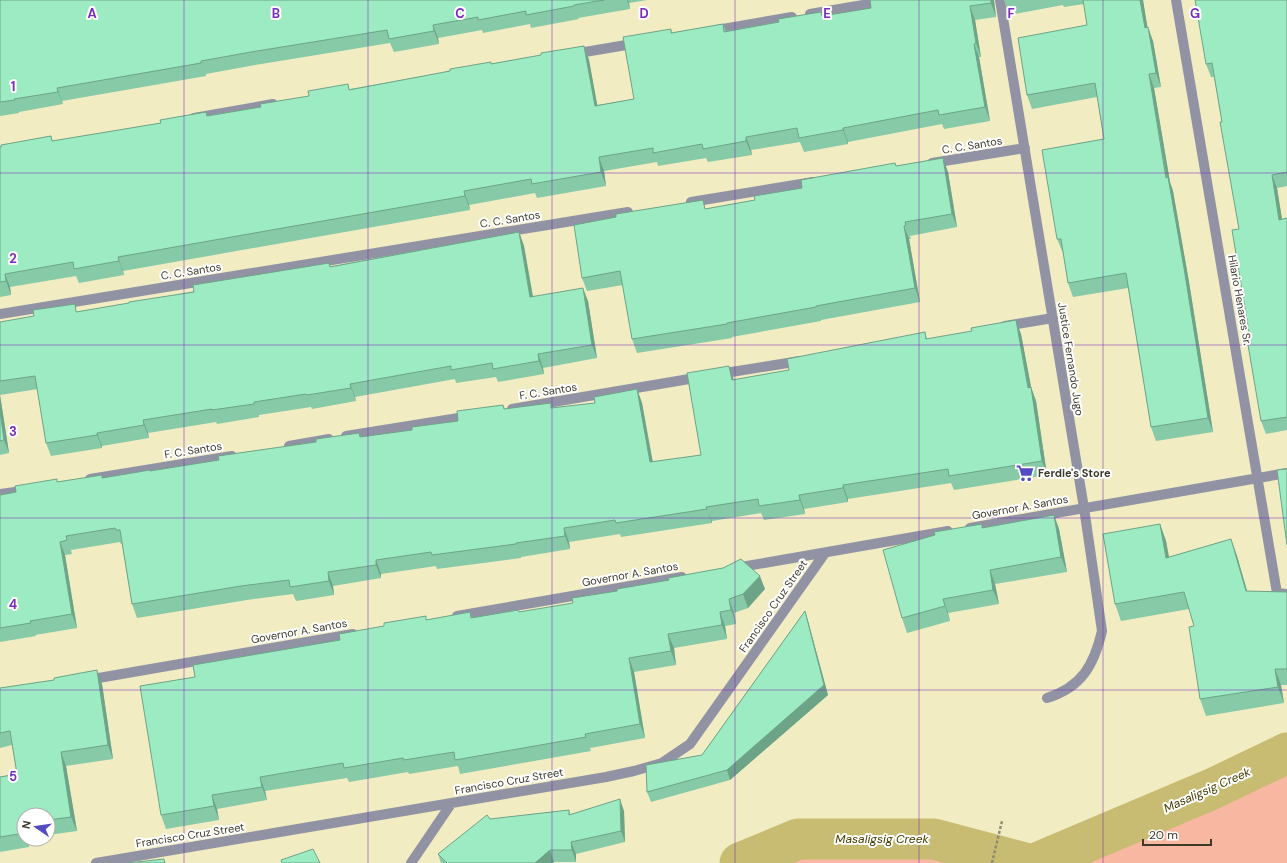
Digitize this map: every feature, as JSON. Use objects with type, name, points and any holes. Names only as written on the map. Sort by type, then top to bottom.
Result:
[{"type":"street","points":[[704,32],[892,0]]},
{"type":"street","name":"Justice Fernando Jugo","points":[[1000,0],[1084,508],[1102,631],[1099,646],[1088,669],[1071,688],[1048,698]]},
{"type":"street","name":"Hilario Henares Sr.","points":[[1176,0],[1277,593],[1287,594]]},
{"type":"street","points":[[564,55],[650,41]]},
{"type":"street","points":[[188,119],[282,103]]},
{"type":"street","name":"C. C. Santos","points":[[922,165],[1025,148]]},
{"type":"street","points":[[678,204],[820,181]]},
{"type":"street","name":"C. C. Santos","points":[[0,314],[638,211]]},
{"type":"street","points":[[998,328],[1052,318]]},
{"type":"street","name":"F. C. Santos","points":[[503,410],[809,359]]},
{"type":"street","points":[[283,447],[479,414]]},
{"type":"street","name":"F. C. Santos","points":[[78,481],[244,454]]},
{"type":"street","name":"Governor A. Santos","points":[[723,570],[1287,473]]},
{"type":"street","points":[[0,494],[39,488]]},
{"type":"street","name":"Francisco Cruz Street","points":[[96,863],[451,804],[634,771],[662,762],[690,744],[825,553]]},
{"type":"street","name":"Governor A. Santos","points":[[448,618],[691,576]]},
{"type":"street","name":"Governor A. Santos","points":[[78,681],[361,633]]},
{"type":"street","points":[[411,863],[451,804]]},
{"type":"path","points":[[992,863],[1002,821]]},
{"type":"shaded area","points":[[1287,753],[1287,863],[1037,863],[1212,789]]},
{"type":"shaded area","points":[[798,839],[934,839],[1025,863],[740,863]]},
{"type":"building","points":[[0,0],[604,0],[526,15],[526,11],[478,20],[478,17],[433,25],[434,31],[389,39],[387,30],[251,52],[201,61],[201,63],[57,88],[58,92],[0,102]]},
{"type":"building","points":[[870,0],[991,0],[991,3],[970,6],[976,43],[974,44],[985,107],[939,115],[938,110],[799,138],[797,128],[746,137],[746,141],[703,149],[702,144],[653,153],[653,148],[599,157],[601,172],[532,184],[531,179],[464,191],[465,196],[118,257],[119,261],[74,269],[73,262],[5,274],[6,281],[0,282],[1,145],[51,136],[52,141],[161,123],[160,120],[206,112],[207,116],[261,107],[260,104],[309,96],[308,91],[348,84],[349,90],[450,71],[450,69],[491,62],[491,64],[541,55],[541,53],[584,46],[595,106],[634,99],[623,37],[671,29],[671,33],[723,24],[724,32],[779,22],[778,19],[821,12],[822,16],[871,8]]},
{"type":"building","points":[[1083,0],[1140,0],[1145,28],[1148,27],[1156,73],[1149,74],[1166,178],[1168,177],[1184,268],[1208,418],[1151,427],[1126,273],[1068,283],[1061,239],[1057,239],[1042,150],[1104,139],[1095,83],[1027,95],[1018,38],[1087,25]]},
{"type":"building","points":[[1195,0],[1287,0],[1287,172],[1272,175],[1279,220],[1287,218],[1287,417],[1261,421],[1248,345],[1251,344],[1232,230],[1239,229],[1220,122],[1222,122],[1212,63],[1206,64]]},
{"type":"building","points":[[943,158],[952,214],[905,222],[906,225],[904,226],[915,288],[727,324],[632,339],[620,271],[582,278],[574,225],[616,217],[616,214],[703,200],[705,209],[755,200],[754,196],[802,188],[801,180],[895,163],[896,166]]},
{"type":"building","points":[[519,232],[530,297],[583,288],[592,345],[538,354],[539,361],[493,369],[492,363],[451,370],[451,366],[350,384],[351,388],[143,420],[144,425],[97,433],[97,435],[46,443],[35,376],[0,381],[0,322],[34,316],[33,310],[75,304],[76,312],[194,292],[193,285],[329,263],[330,267]]},
{"type":"building","points":[[1016,320],[1028,388],[1031,387],[1042,461],[949,476],[948,469],[843,485],[843,488],[799,495],[800,500],[759,506],[758,499],[706,507],[707,509],[616,523],[615,520],[564,528],[565,536],[432,555],[431,552],[376,560],[376,565],[328,572],[329,581],[290,587],[289,580],[241,586],[132,604],[120,530],[116,530],[115,528],[66,536],[67,540],[60,542],[72,614],[0,628],[0,495],[16,492],[15,486],[57,479],[57,482],[102,475],[102,478],[150,471],[219,460],[218,456],[316,442],[316,439],[359,433],[360,437],[412,430],[412,427],[458,421],[457,411],[503,405],[504,409],[551,403],[551,408],[595,403],[594,397],[637,389],[650,462],[701,455],[687,373],[729,366],[732,380],[789,370],[787,359],[925,332],[926,339],[972,331],[971,328]]},
{"type":"building","points":[[0,411],[4,440],[0,441]]},
{"type":"building","points":[[1287,469],[1287,545],[1277,470]]},
{"type":"building","points":[[1054,515],[1061,557],[990,570],[993,590],[943,599],[945,606],[902,618],[883,550],[935,535],[934,532],[982,524],[982,528]]},
{"type":"building","points":[[1160,524],[1166,558],[1231,539],[1246,591],[1287,592],[1287,669],[1275,669],[1278,687],[1200,699],[1189,627],[1194,626],[1184,592],[1115,604],[1103,534]]},
{"type":"building","points":[[741,559],[760,576],[743,594],[729,599],[731,610],[720,612],[722,625],[668,634],[671,651],[629,658],[640,724],[585,734],[586,737],[455,760],[454,752],[404,760],[403,758],[344,768],[343,763],[260,777],[262,787],[212,795],[214,806],[161,815],[140,686],[195,677],[193,665],[340,640],[339,634],[384,626],[384,623],[426,616],[426,620],[470,612],[471,618],[573,603],[572,598],[617,591],[617,589],[669,580],[668,578],[723,568]]},
{"type":"building","points":[[805,611],[824,685],[727,770],[647,792],[646,765],[702,755]]},
{"type":"building","points":[[97,670],[108,745],[61,752],[71,817],[56,819],[56,807],[16,807],[16,834],[0,837],[0,777],[17,774],[10,731],[0,733],[0,688],[54,680],[54,678]]},
{"type":"building","points":[[620,799],[621,831],[571,842],[572,850],[550,850],[535,863],[447,863],[438,854],[487,815],[490,819],[569,810],[569,815]]},
{"type":"building","points":[[313,849],[320,863],[282,863],[281,860]]},
{"type":"building","points":[[164,859],[165,863],[127,863]]},
{"type":"waterway","name":"Masaligsig Creek","points":[[1037,863],[1212,789],[1287,753]]},
{"type":"waterway","name":"Masaligsig Creek","points":[[740,863],[798,839],[934,839],[1025,863]]},
{"type":"place","name":"Ferdie's Store","points":[[1025,473]]}]
